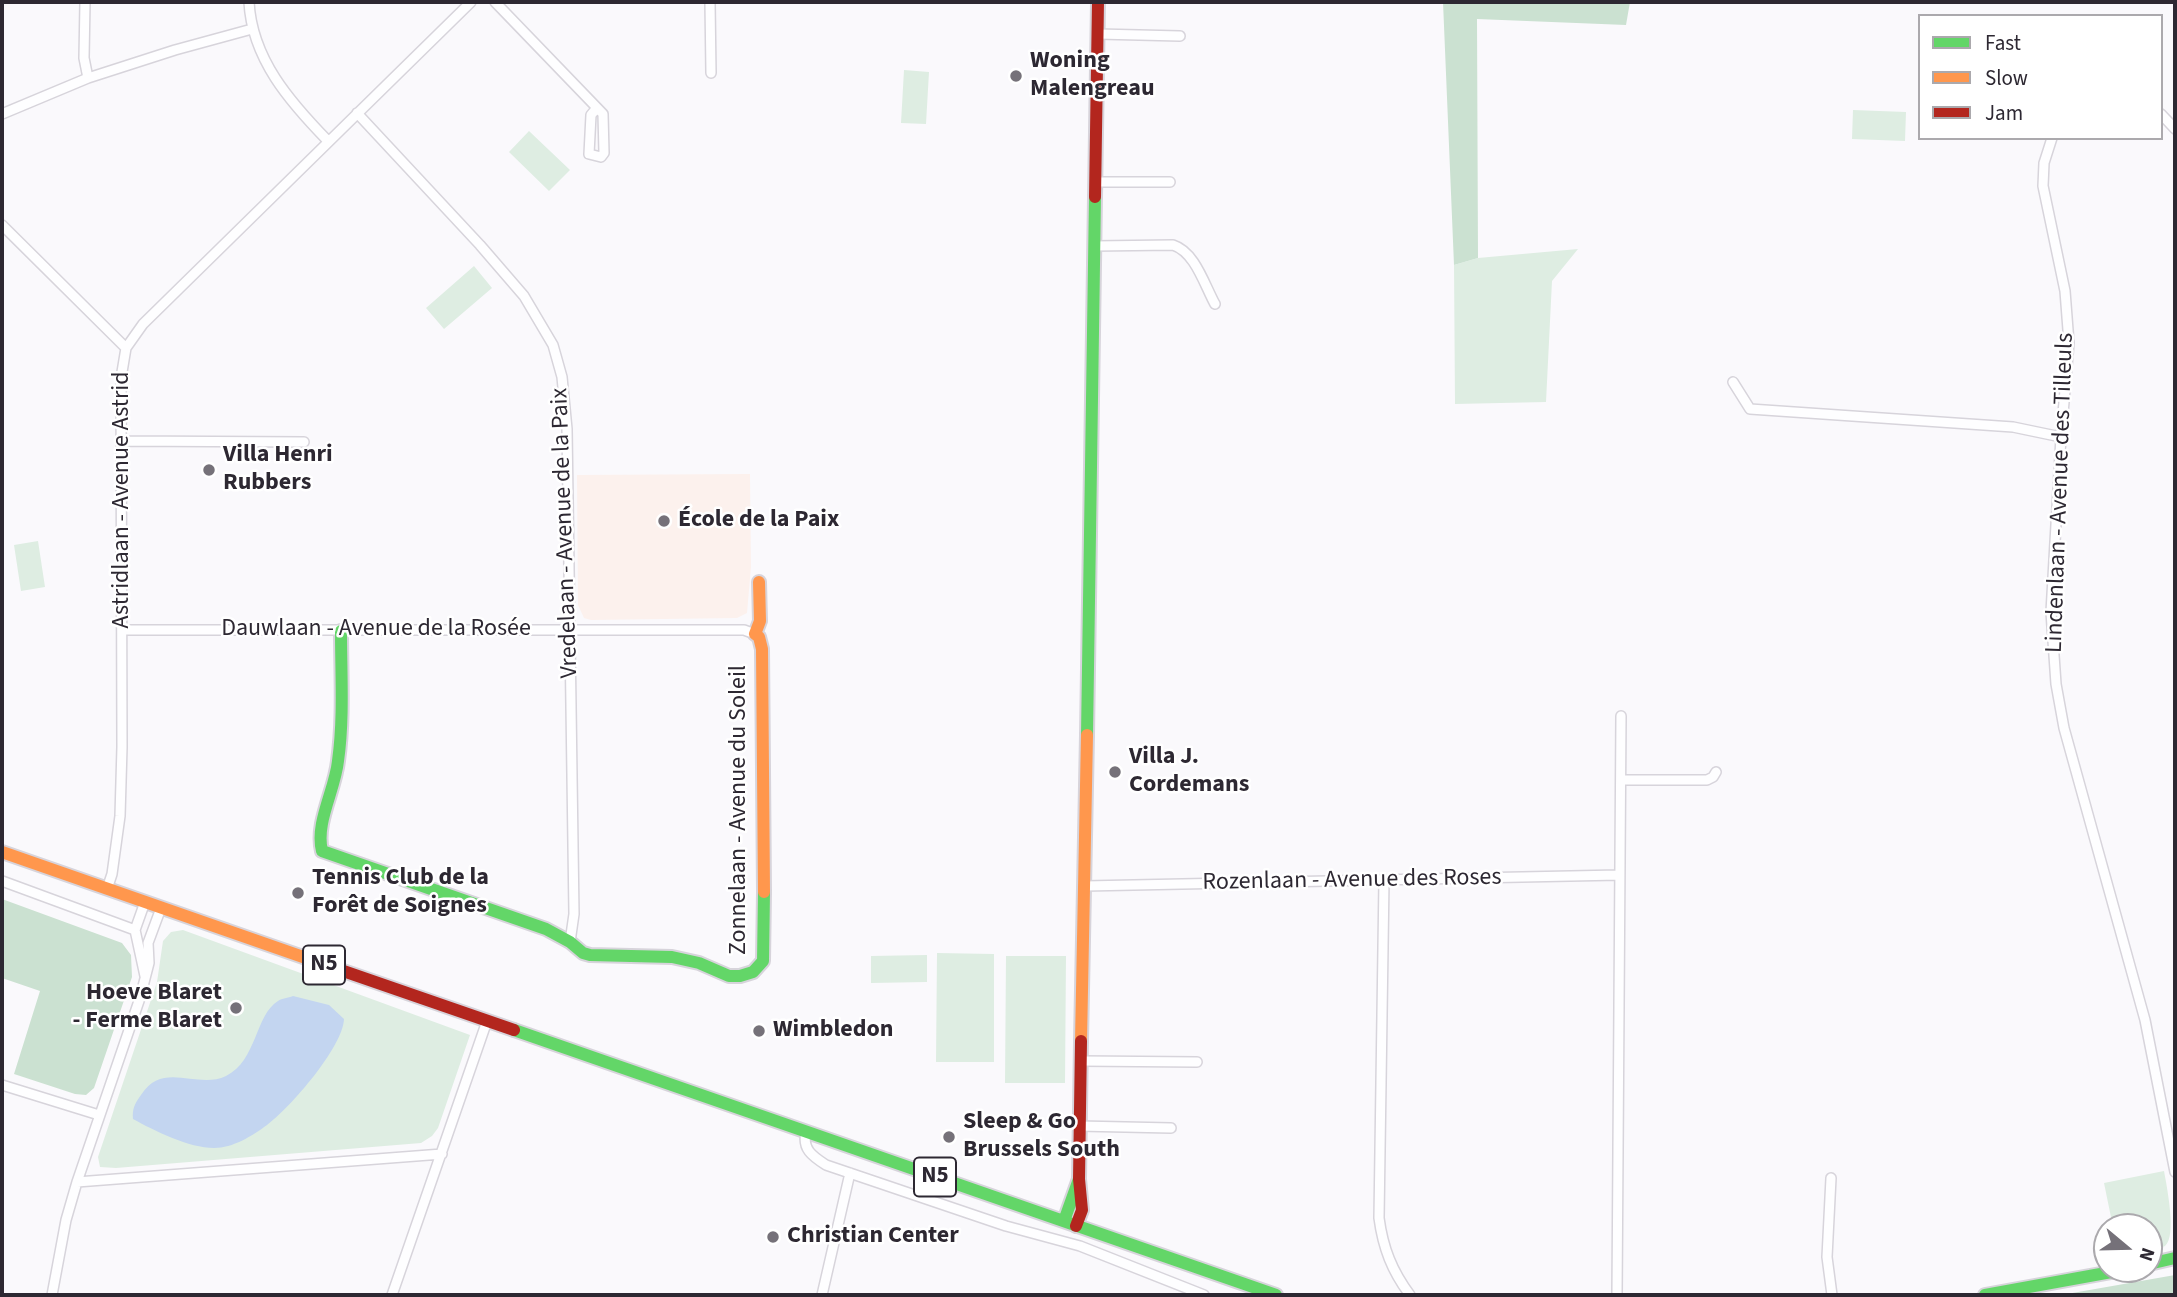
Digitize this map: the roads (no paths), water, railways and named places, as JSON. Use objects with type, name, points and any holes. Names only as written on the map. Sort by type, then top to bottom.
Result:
[{"type":"street","points":[[85,2],[85,58],[89,78]]},
{"type":"street","points":[[248,2],[252,29],[273,76],[292,104],[328,141]]},
{"type":"street","name":"Astridlaan - Avenue Astrid","points":[[107,889],[114,863],[120,804],[121,379],[126,348],[143,324],[471,2]]},
{"type":"street","points":[[495,2],[603,114],[604,153],[601,158],[589,154],[591,115],[596,109]]},
{"type":"street","points":[[710,2],[711,73]]},
{"type":"street","points":[[1070,1224],[1079,1179],[1098,2]]},
{"type":"street","points":[[2,114],[89,78],[252,29]]},
{"type":"street","points":[[1098,34],[1180,36]]},
{"type":"street","name":"Vredelaan - Avenue de la Paix","points":[[357,113],[524,296],[553,345],[562,377],[566,429],[574,914],[570,942]]},
{"type":"street","points":[[2163,116],[2175,129]]},
{"type":"street","name":"Lindenlaan - Avenue des Tilleuls","points":[[2051,140],[2044,163],[2043,186],[2065,291],[2068,321],[2051,612],[2056,684],[2064,728],[2145,1020],[2175,1172]]},
{"type":"street","points":[[1095,182],[1170,182]]},
{"type":"street","points":[[2,225],[126,348]]},
{"type":"street","points":[[1094,246],[1173,245],[1183,248],[1191,258],[1214,304]]},
{"type":"street","points":[[1733,382],[1749,409],[2013,426],[2060,437]]},
{"type":"street","points":[[121,440],[304,442]]},
{"type":"street","name":"Zonnelaan - Avenue du Soleil","points":[[570,942],[583,953],[590,955],[660,955],[701,963],[728,976],[755,971],[762,964],[762,649],[759,637],[755,634],[760,621],[759,582]]},
{"type":"street","name":"Dauwlaan - Avenue de la Rosée","points":[[122,630],[744,630],[755,634]]},
{"type":"street","points":[[341,631],[341,744],[330,806],[319,839],[322,851],[546,929],[570,942]]},
{"type":"street","points":[[1617,1295],[1621,716]]},
{"type":"street","points":[[1621,780],[1707,780],[1716,772]]},
{"type":"street","name":"N5","points":[[2,852],[1276,1295]]},
{"type":"street","name":"Rozenlaan - Avenue des Roses","points":[[1085,887],[1619,875]]},
{"type":"street","points":[[1384,880],[1379,1218],[1385,1252],[1410,1295]]},
{"type":"street","points":[[2,881],[135,930]]},
{"type":"street","points":[[145,902],[135,930],[145,976]]},
{"type":"street","points":[[52,1295],[66,1220],[140,998],[149,963],[148,943],[161,908]]},
{"type":"street","points":[[392,1295],[487,1021]]},
{"type":"street","points":[[1081,1061],[1197,1062]]},
{"type":"street","points":[[2,1085],[99,1115]]},
{"type":"street","points":[[1079,1126],[1171,1128]]},
{"type":"street","points":[[806,1132],[806,1149],[826,1165],[1006,1226],[1080,1247],[1204,1295]]},
{"type":"street","points":[[77,1182],[442,1154]]},
{"type":"street","points":[[822,1295],[850,1173]]},
{"type":"street","points":[[1831,1178],[1827,1256],[1832,1295]]},
{"type":"street","points":[[1985,1295],[2093,1275]]},
{"type":"water","points":[[293,996],[329,1005],[344,1019],[335,1045],[314,1076],[267,1125],[235,1144],[214,1148],[183,1142],[133,1119],[139,1098],[159,1079],[215,1079],[236,1069],[244,1060],[270,1008],[280,1000]]},
{"type":"place","name":"Woning Malengreau","points":[[1016,76]]},
{"type":"place","name":"Villa Henri Rubbers","points":[[209,470]]},
{"type":"place","name":"École de la Paix","points":[[664,521]]},
{"type":"place","name":"Villa J. Cordemans","points":[[1115,772]]},
{"type":"place","name":"Tennis Club de la Forêt de Soignes","points":[[298,893]]},
{"type":"place","name":"Hoeve Blaret - Ferme Blaret","points":[[236,1008]]},
{"type":"place","name":"Wimbledon","points":[[759,1031]]},
{"type":"place","name":"Sleep & Go Brussels South","points":[[949,1137]]},
{"type":"place","name":"Christian Center","points":[[773,1237]]}]
